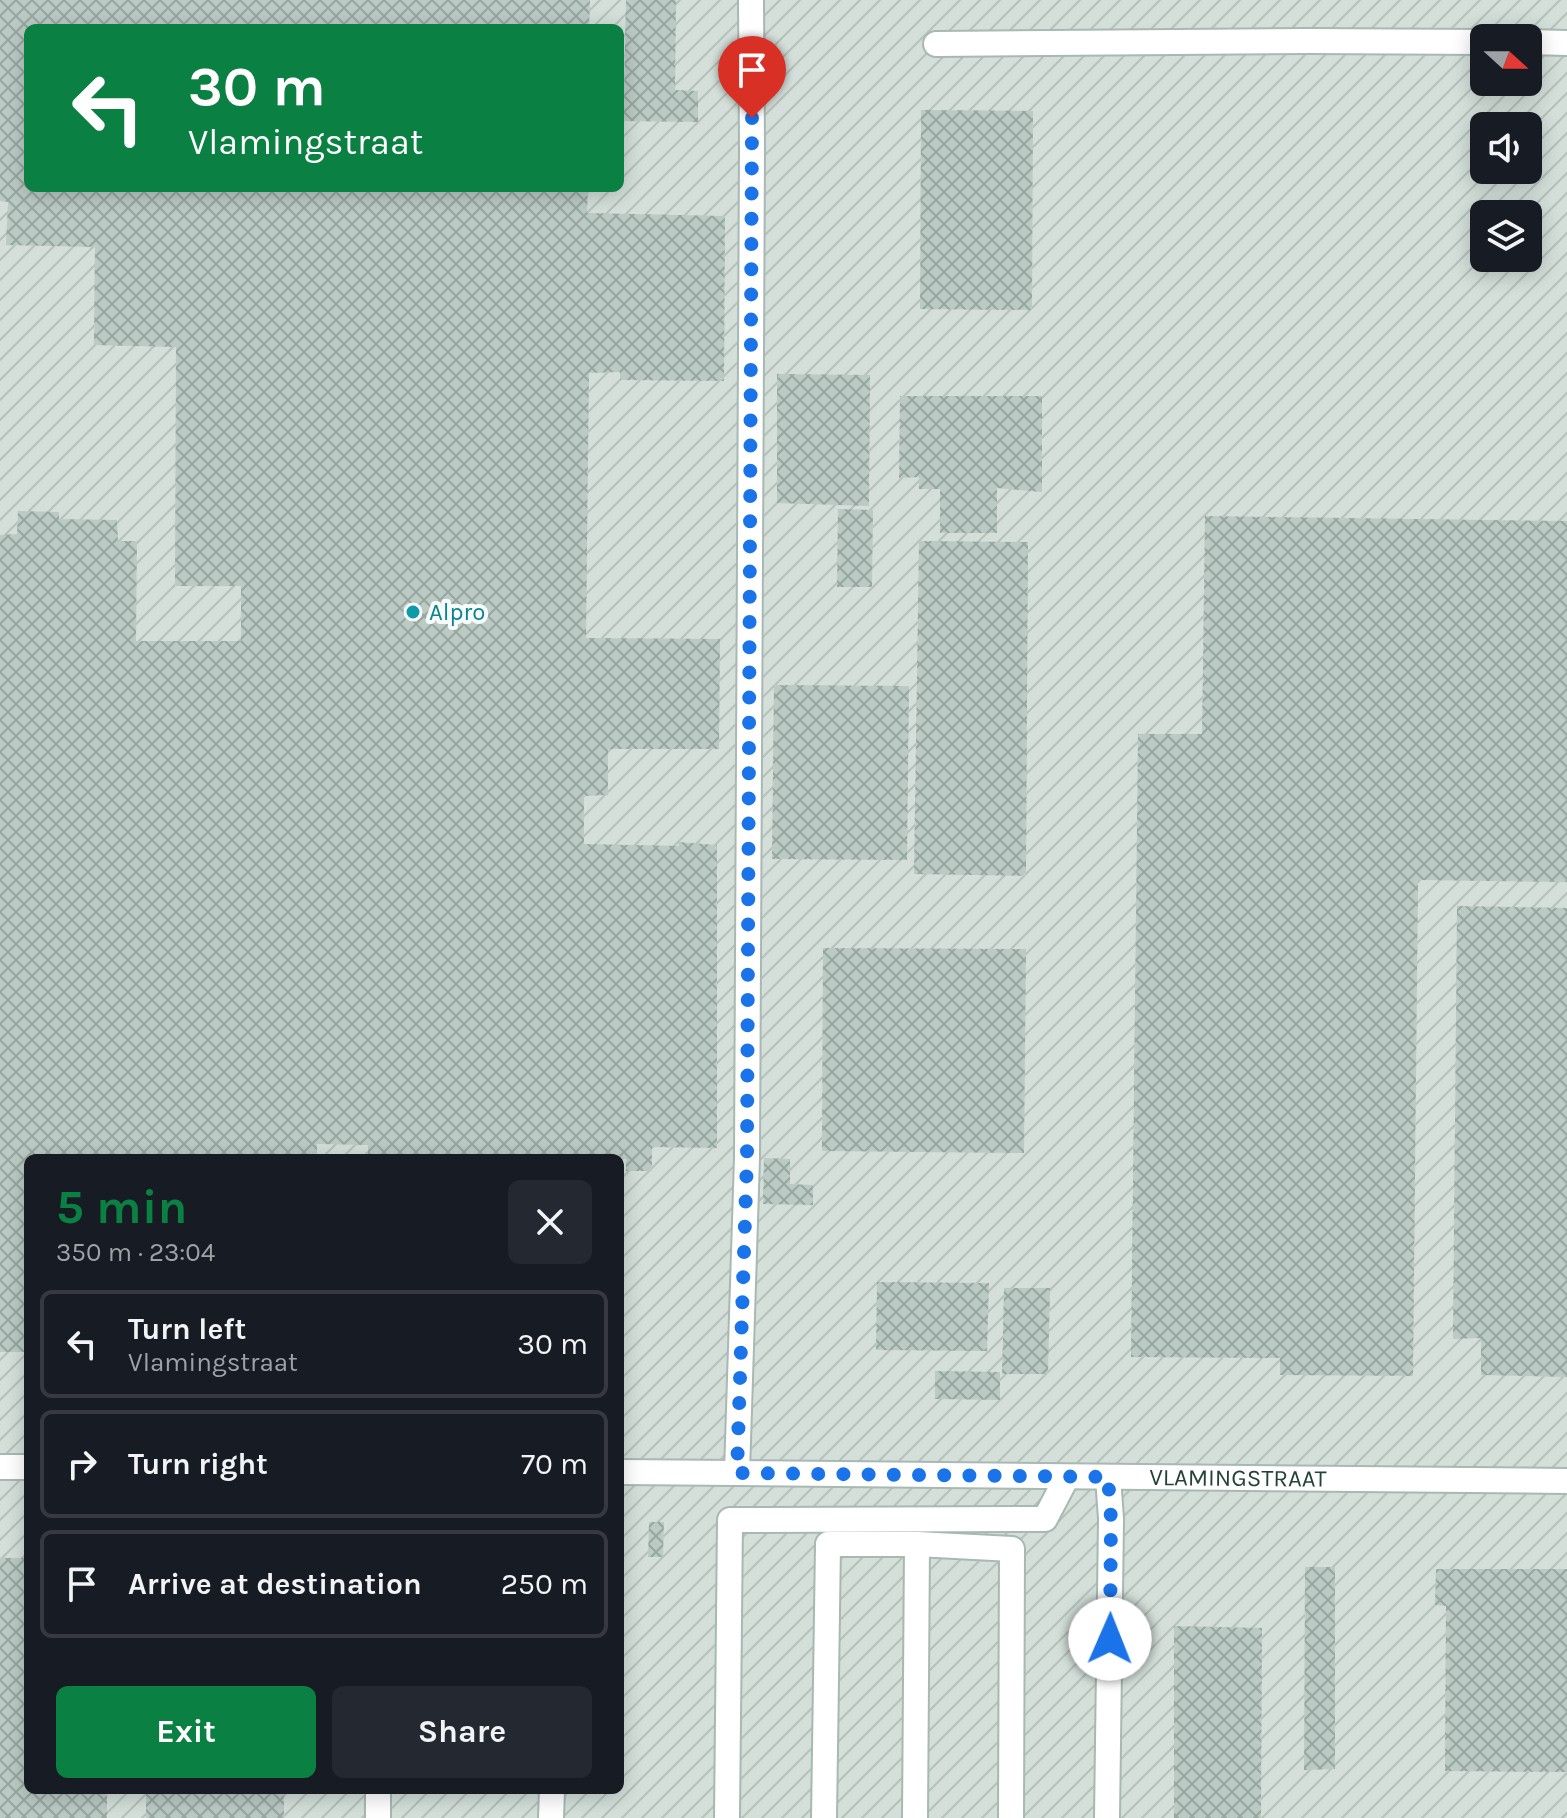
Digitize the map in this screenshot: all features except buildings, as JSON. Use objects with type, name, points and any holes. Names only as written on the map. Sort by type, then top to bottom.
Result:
[{"type":"street","points":[[737,1473],[747,1158],[751,0]]},
{"type":"street","points":[[936,44],[1470,42]]},
{"type":"street","points":[[1542,42],[1567,43]]},
{"type":"street","points":[[0,1467],[24,1467]]},
{"type":"street","name":"VLAMINGSTRAAT","points":[[624,1472],[1567,1481]]},
{"type":"street","points":[[727,1818],[730,1520],[1045,1519],[1067,1477]]},
{"type":"street","points":[[1107,1818],[1111,1519],[1108,1477]]},
{"type":"street","points":[[824,1818],[828,1544],[917,1544],[1012,1549],[1011,1818]]},
{"type":"street","points":[[915,1818],[917,1544]]},
{"type":"street","points":[[378,1794],[378,1818]]},
{"type":"street","points":[[551,1818],[552,1794]]},
{"type":"shaded area","points":[[0,0],[1567,0],[1567,1818],[0,1818]]},
{"type":"place","name":"Alpro","points":[[413,612]]},
{"type":"route","points":[[752,118],[747,1158],[737,1473],[1108,1477],[1111,1519],[1110,1639]]}]
